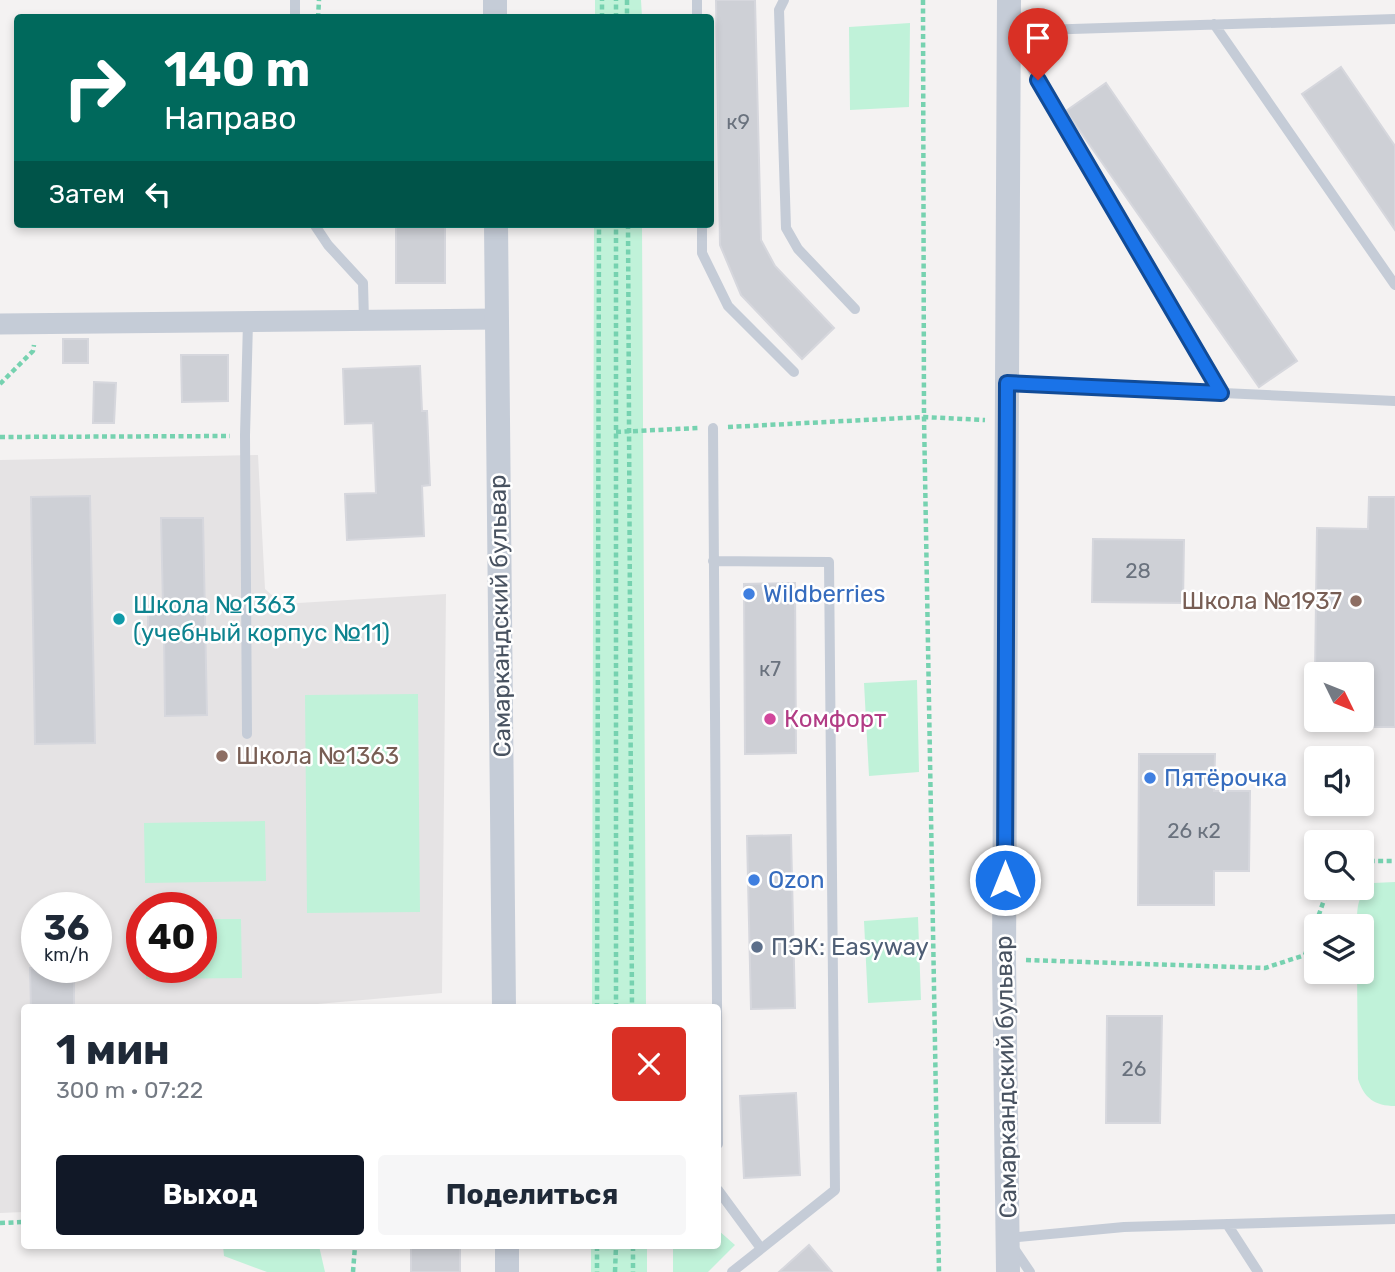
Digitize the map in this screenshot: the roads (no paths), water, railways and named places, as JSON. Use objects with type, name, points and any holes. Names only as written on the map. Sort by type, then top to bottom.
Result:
[{"type":"street","name":"Самаркандский бульвар","points":[[1008,1272],[1004,960],[1009,0]]},
{"type":"street","name":"Самаркандский бульвар","points":[[496,228],[504,1004]]},
{"type":"street","points":[[0,324],[497,318]]},
{"type":"street","points":[[507,1249],[507,1272]]},
{"type":"lane","points":[[784,0],[779,10],[786,228],[798,249],[855,309]]},
{"type":"lane","points":[[1221,393],[1010,31],[1395,19]]},
{"type":"lane","points":[[1214,23],[1395,285]]},
{"type":"lane","points":[[317,228],[328,245],[363,283],[364,321]]},
{"type":"lane","points":[[702,228],[702,253],[728,306],[794,372]]},
{"type":"lane","points":[[247,734],[245,435],[248,322]]},
{"type":"lane","points":[[1007,383],[1395,401]]},
{"type":"lane","points":[[713,428],[717,1004]]},
{"type":"lane","points":[[713,561],[829,562],[835,1190],[760,1247],[732,1272]]},
{"type":"lane","points":[[721,1194],[760,1247]]},
{"type":"lane","points":[[1030,1272],[1007,1238],[1124,1227],[1395,1219]]},
{"type":"lane","points":[[1227,1224],[1258,1272]]},
{"type":"place","name":"Wildberries","points":[[749,594]]},
{"type":"place","name":"Школа №1937","points":[[1356,601]]},
{"type":"place","name":"Школа №1363 (учебный корпус №11)","points":[[119,619]]},
{"type":"place","name":"Комфорт","points":[[770,719]]},
{"type":"place","name":"Школа №1363","points":[[222,756]]},
{"type":"place","name":"Пятёрочка","points":[[1150,778]]},
{"type":"place","name":"Ozon","points":[[754,880]]},
{"type":"place","name":"ПЭК: Easyway","points":[[757,947]]}]
